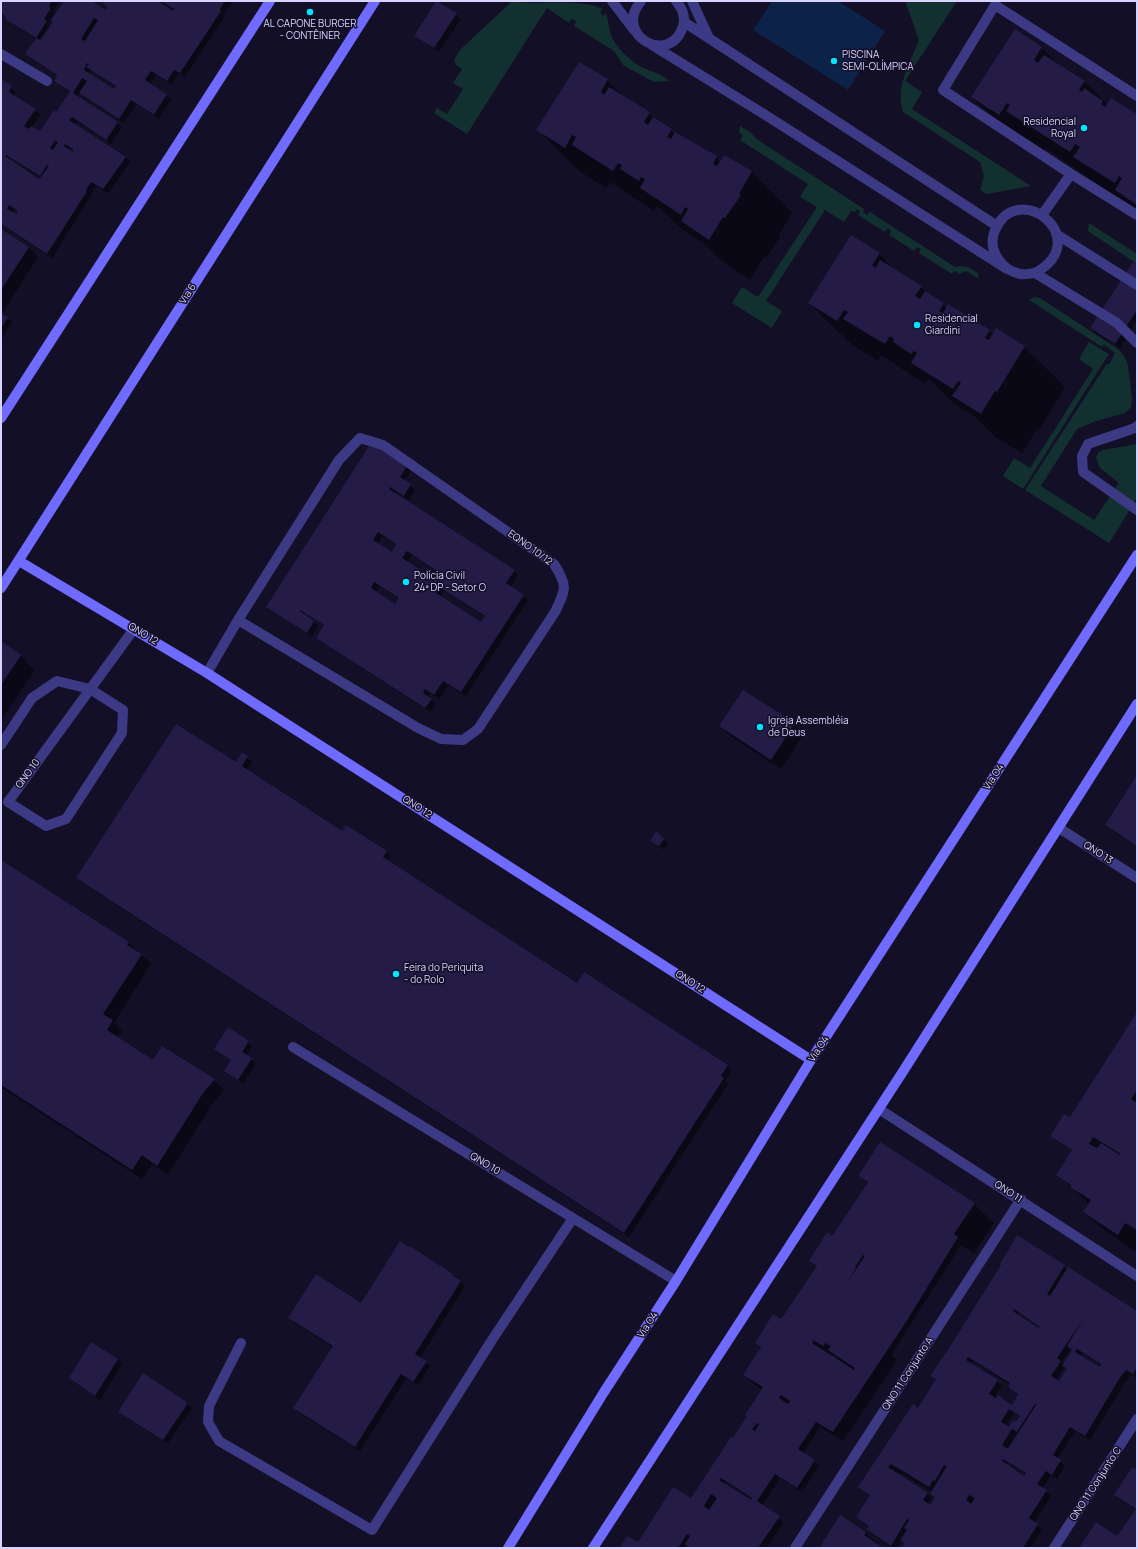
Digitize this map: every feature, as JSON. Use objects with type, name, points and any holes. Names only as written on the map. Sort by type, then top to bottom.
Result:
[{"type":"main road","points":[[1,418],[270,1]]},
{"type":"main road","name":"Via 6","points":[[1,588],[373,4]]},
{"type":"main road","name":"Via O4","points":[[508,1548],[604,1392],[676,1281],[811,1060],[1137,555]]},
{"type":"main road","name":"QNO 12","points":[[19,561],[207,673],[811,1060]]},
{"type":"main road","points":[[593,1548],[879,1109],[1137,704]]},
{"type":"street","points":[[612,1],[642,40],[767,116],[1007,269],[1021,274],[1035,273],[1051,262],[1055,254],[1057,244],[1056,234],[1053,227],[1042,215],[1033,211],[1022,210],[1012,212],[1003,218],[997,226],[992,238],[994,250],[999,261],[1007,269]]},
{"type":"street","points":[[635,30],[633,19],[635,8],[640,1]]},
{"type":"street","points":[[652,45],[662,46],[673,42],[681,34],[684,14],[676,1]]},
{"type":"street","points":[[692,1],[709,38]]},
{"type":"street","points":[[1137,96],[995,5],[943,90],[1071,174],[1137,215]]},
{"type":"street","points":[[684,22],[997,226]]},
{"type":"street","points":[[1,54],[46,81]]},
{"type":"street","points":[[1042,215],[1071,174]]},
{"type":"street","points":[[1056,234],[1137,285]]},
{"type":"street","points":[[1035,273],[1117,323],[1137,343]]},
{"type":"street","points":[[1137,426],[1088,444],[1082,456],[1083,472],[1137,510]]},
{"type":"street","name":"EQNO 10/12","points":[[360,438],[383,445],[554,564],[563,578],[564,592],[555,612],[478,729],[463,740],[441,739],[418,728],[238,620],[339,460],[360,438]]},
{"type":"street","points":[[207,673],[238,620]]},
{"type":"street","name":"QNO 10","points":[[90,689],[123,710],[122,733],[66,819],[46,826],[4,800],[90,689],[134,629]]},
{"type":"street","points":[[1,745],[32,698],[57,681],[90,689]]},
{"type":"street","name":"QNO 13","points":[[1059,828],[1137,878]]},
{"type":"street","name":"QNO 10","points":[[293,1047],[676,1281]]},
{"type":"street","name":"QNO 11","points":[[879,1109],[1021,1199],[1137,1276]]},
{"type":"street","name":"QNO 11 Conjunto A","points":[[796,1548],[1021,1199]]},
{"type":"street","points":[[242,1343],[209,1406],[208,1422],[219,1442],[372,1530],[492,1340],[573,1218]]},
{"type":"street","name":"QNO 11 Conjunto C","points":[[1054,1548],[1137,1419]]},
{"type":"green space","points":[[512,1],[528,3],[578,3],[603,9],[600,12],[603,16],[606,13],[613,40],[624,53],[641,67],[659,74],[670,81],[654,82],[623,65],[614,51],[574,26],[576,21],[572,19],[569,23],[547,8],[467,134],[434,113],[437,108],[447,114],[463,89],[453,83],[462,69],[456,65],[454,60],[460,50]]},
{"type":"green space","points":[[905,1],[957,1],[905,81],[922,92],[912,109],[1031,186],[987,194],[980,190],[984,176],[980,162],[903,112],[901,103],[902,84],[919,40]]},
{"type":"green space","points":[[740,126],[750,132],[758,140],[864,209],[863,212],[867,215],[870,212],[955,267],[964,266],[972,269],[978,273],[979,279],[966,271],[959,274],[954,271],[952,274],[919,253],[921,249],[917,247],[914,251],[889,235],[891,231],[888,228],[885,232],[858,215],[860,211],[857,209],[855,212],[851,211],[844,222],[825,210],[766,301],[782,311],[772,328],[732,303],[742,287],[758,297],[817,207],[800,197],[808,184],[740,140],[743,136],[739,132]]},
{"type":"green space","points":[[1089,223],[1137,254],[1137,264],[1088,231]]},
{"type":"green space","points":[[1034,297],[1040,298],[1118,349],[1124,356],[1128,365],[1132,399],[1131,407],[1125,413],[1096,421],[1077,429],[1041,486],[1094,520],[1119,483],[1100,468],[1096,458],[1098,453],[1103,450],[1137,444],[1137,498],[1109,543],[1025,490],[1106,365],[1110,363],[1115,353],[1106,346],[1103,345],[1102,347],[1029,300]]},
{"type":"green space","points":[[1089,342],[1109,354],[1023,489],[1003,476],[1014,458],[1030,468],[1093,369],[1079,359]]},
{"type":"water","name":"PISCINA SEMI-OLÍMPICA","points":[[772,1],[838,1],[885,31],[848,90],[753,30]]},
{"type":"building","points":[[1,1],[52,1],[49,6],[51,8],[44,19],[47,21],[36,38],[5,19],[6,17],[1,13]]},
{"type":"building","points":[[64,1],[92,1],[106,10],[107,7],[103,4],[105,1],[157,1],[173,11],[174,9],[161,1],[225,1],[220,9],[221,11],[180,73],[174,70],[167,81],[151,71],[145,80],[167,94],[154,115],[131,100],[119,119],[79,93],[87,81],[82,78],[73,93],[118,122],[106,140],[72,117],[69,120],[126,157],[103,189],[91,182],[86,190],[87,191],[47,254],[1,224],[1,79],[12,86],[9,92],[36,109],[24,126],[29,129],[31,126],[40,131],[54,110],[56,112],[70,91],[54,81],[57,75],[25,54],[36,38],[40,40],[53,22],[51,20]],"holes":[[[94,18],[98,20],[85,41],[81,39]],[[87,63],[89,64],[86,67],[116,86],[114,89],[84,70]],[[55,141],[58,142],[53,150],[50,148]],[[65,144],[74,150],[73,152],[64,146]],[[6,155],[40,176],[47,165],[49,166],[39,179],[5,156]],[[9,205],[18,211],[16,214],[7,209]]]},
{"type":"building","points":[[436,1],[457,13],[434,48],[414,36]]},
{"type":"building","name":"Residencial Royal","points":[[1015,29],[1042,47],[1034,60],[1038,63],[1044,55],[1085,81],[1079,90],[1082,92],[1084,88],[1103,101],[1101,104],[1105,107],[1111,98],[1137,114],[1137,205],[1115,190],[1122,178],[1119,176],[1115,183],[1073,157],[1080,147],[1075,144],[1070,152],[1006,111],[1010,105],[1007,103],[999,115],[971,97]]},
{"type":"building","points":[[579,62],[608,79],[601,92],[604,95],[609,87],[650,112],[644,122],[648,125],[653,117],[672,129],[667,137],[671,139],[675,132],[717,156],[713,164],[717,166],[724,155],[752,171],[739,194],[741,195],[725,218],[723,217],[709,240],[681,221],[688,209],[685,207],[681,215],[640,188],[645,179],[641,177],[639,181],[620,169],[622,165],[618,163],[613,171],[572,145],[576,137],[572,135],[565,148],[536,130]]},
{"type":"building","points":[[1,229],[29,247],[1,290]]},
{"type":"building","name":"Residencial Giardini","points":[[851,235],[880,253],[872,265],[876,268],[880,260],[922,286],[915,296],[920,299],[925,291],[944,303],[939,311],[943,313],[948,304],[990,330],[985,338],[989,340],[996,328],[1025,346],[997,392],[995,391],[981,414],[952,396],[961,383],[958,381],[953,389],[911,363],[917,353],[914,351],[911,354],[893,342],[894,339],[890,336],[885,344],[843,319],[848,312],[844,310],[837,321],[808,303]]},
{"type":"building","points":[[1133,262],[1137,264],[1137,310],[1115,344],[1090,328]]},
{"type":"building","points":[[1,313],[8,317],[1,328]]},
{"type":"building","points":[[371,443],[407,466],[400,477],[411,484],[404,496],[390,487],[389,489],[515,570],[506,583],[524,595],[461,692],[443,681],[434,695],[425,689],[423,693],[432,699],[425,708],[316,638],[324,625],[300,610],[314,621],[307,633],[266,607]],"holes":[[[378,532],[396,544],[392,552],[373,540]],[[407,551],[437,571],[433,578],[402,558]],[[374,582],[399,598],[395,604],[371,588]],[[439,587],[485,616],[481,622],[436,593]]]},
{"type":"building","points":[[1,641],[21,655],[1,685]]},
{"type":"building","points":[[743,690],[795,723],[771,760],[719,726]]},
{"type":"building","points":[[176,724],[236,762],[242,752],[248,756],[242,766],[342,831],[346,825],[387,851],[383,857],[577,983],[584,972],[728,1065],[721,1076],[724,1078],[624,1233],[76,878]]},
{"type":"building","points":[[1137,775],[1137,846],[1105,825]]},
{"type":"building","points":[[656,831],[664,839],[659,846],[650,841]]},
{"type":"building","points":[[1,860],[129,942],[127,945],[142,954],[103,1014],[113,1020],[107,1030],[153,1060],[162,1046],[215,1079],[203,1093],[157,1166],[142,1155],[132,1170],[1,1085]]},
{"type":"building","points":[[1137,1012],[1137,1090],[1131,1099],[1137,1103],[1137,1230],[1125,1223],[1118,1235],[1083,1212],[1091,1200],[1070,1187],[1071,1185],[1056,1175],[1072,1150],[1050,1136],[1064,1114],[1070,1117]],"holes":[[[1093,1137],[1121,1154],[1120,1155],[1101,1143],[1097,1148],[1089,1144]]]},
{"type":"building","points":[[228,1027],[249,1041],[242,1052],[252,1058],[238,1080],[224,1071],[231,1060],[214,1049]]},
{"type":"building","points":[[880,1142],[975,1203],[954,1234],[958,1237],[906,1322],[833,1432],[816,1422],[798,1449],[815,1460],[797,1488],[775,1474],[757,1501],[780,1516],[758,1548],[687,1548],[688,1547],[685,1544],[690,1536],[687,1534],[678,1548],[620,1548],[627,1536],[638,1542],[673,1487],[691,1498],[731,1437],[733,1438],[747,1416],[745,1415],[763,1387],[743,1375],[761,1347],[755,1343],[773,1314],[781,1319],[817,1266],[809,1261],[827,1232],[832,1236],[868,1182],[858,1176]],"holes":[[[863,1255],[865,1256],[846,1284],[856,1268],[855,1267]],[[810,1338],[823,1346],[825,1343],[831,1346],[828,1350],[855,1368],[854,1370],[812,1343],[814,1341]],[[781,1395],[790,1401],[788,1404],[779,1398]],[[757,1423],[759,1424],[755,1431],[752,1429]],[[721,1478],[752,1498],[751,1500],[719,1480]],[[711,1494],[717,1498],[709,1510],[704,1506]]]},
{"type":"building","points":[[1017,1235],[1065,1265],[1047,1294],[1050,1296],[1068,1267],[1137,1311],[1137,1367],[1133,1374],[1126,1370],[1119,1379],[1085,1436],[1070,1427],[1053,1455],[1061,1460],[1052,1475],[1046,1471],[1037,1484],[1047,1490],[1029,1518],[1038,1524],[1023,1548],[901,1548],[905,1543],[900,1540],[907,1530],[904,1528],[909,1520],[907,1519],[891,1546],[866,1529],[869,1526],[856,1517],[870,1495],[858,1487],[913,1404],[918,1408],[936,1379],[930,1376],[1001,1265],[1000,1264]],"holes":[[[1014,1309],[1040,1327],[1038,1328],[1013,1311]],[[1084,1318],[1067,1346],[1072,1350],[1062,1366],[1067,1368],[1059,1381],[1051,1376],[1061,1361],[1057,1358]],[[1077,1349],[1101,1364],[1100,1367],[1075,1352]],[[968,1357],[1010,1383],[1008,1387],[1018,1394],[1012,1405],[998,1395],[996,1398],[989,1394],[998,1380],[966,1360]],[[1035,1404],[1036,1405],[1008,1449],[1002,1445],[1012,1429],[1017,1432]],[[1009,1409],[1020,1416],[1016,1421],[1013,1420],[1009,1427],[1001,1422]],[[1003,1459],[1026,1473],[1024,1476],[1002,1461]],[[891,1464],[929,1487],[933,1480],[935,1481],[944,1465],[947,1466],[930,1494],[935,1497],[930,1505],[923,1500],[928,1493],[888,1467]],[[969,1495],[975,1498],[971,1504],[966,1500]]]},
{"type":"building","points":[[400,1241],[453,1274],[452,1275],[461,1281],[415,1354],[427,1361],[413,1382],[401,1374],[355,1447],[293,1408],[333,1346],[288,1318],[316,1274],[361,1303]]},
{"type":"building","points":[[91,1342],[118,1359],[95,1396],[69,1378]]},
{"type":"building","points":[[143,1373],[188,1403],[163,1440],[118,1412]]},
{"type":"building","points":[[1132,1467],[1137,1470],[1137,1548],[1079,1548],[1096,1522],[1117,1536],[1136,1509],[1114,1495]]},
{"type":"building","points":[[840,1515],[866,1532],[864,1535],[884,1548],[820,1548]]},
{"type":"place","name":"AL CAPONE BURGER - CONTÊINER","points":[[310,12]]},
{"type":"place","name":"PISCINA SEMI-OLÍMPICA","points":[[834,61]]},
{"type":"place","name":"Residencial Royal","points":[[1084,128]]},
{"type":"place","name":"Residencial Giardini","points":[[917,325]]},
{"type":"place","name":"Polícia Civil 24ª DP - Setor O","points":[[406,582]]},
{"type":"place","name":"Igreja Assembléia de Deus","points":[[760,727]]},
{"type":"place","name":"Feira do Periquita - do Rolo","points":[[396,974]]}]
